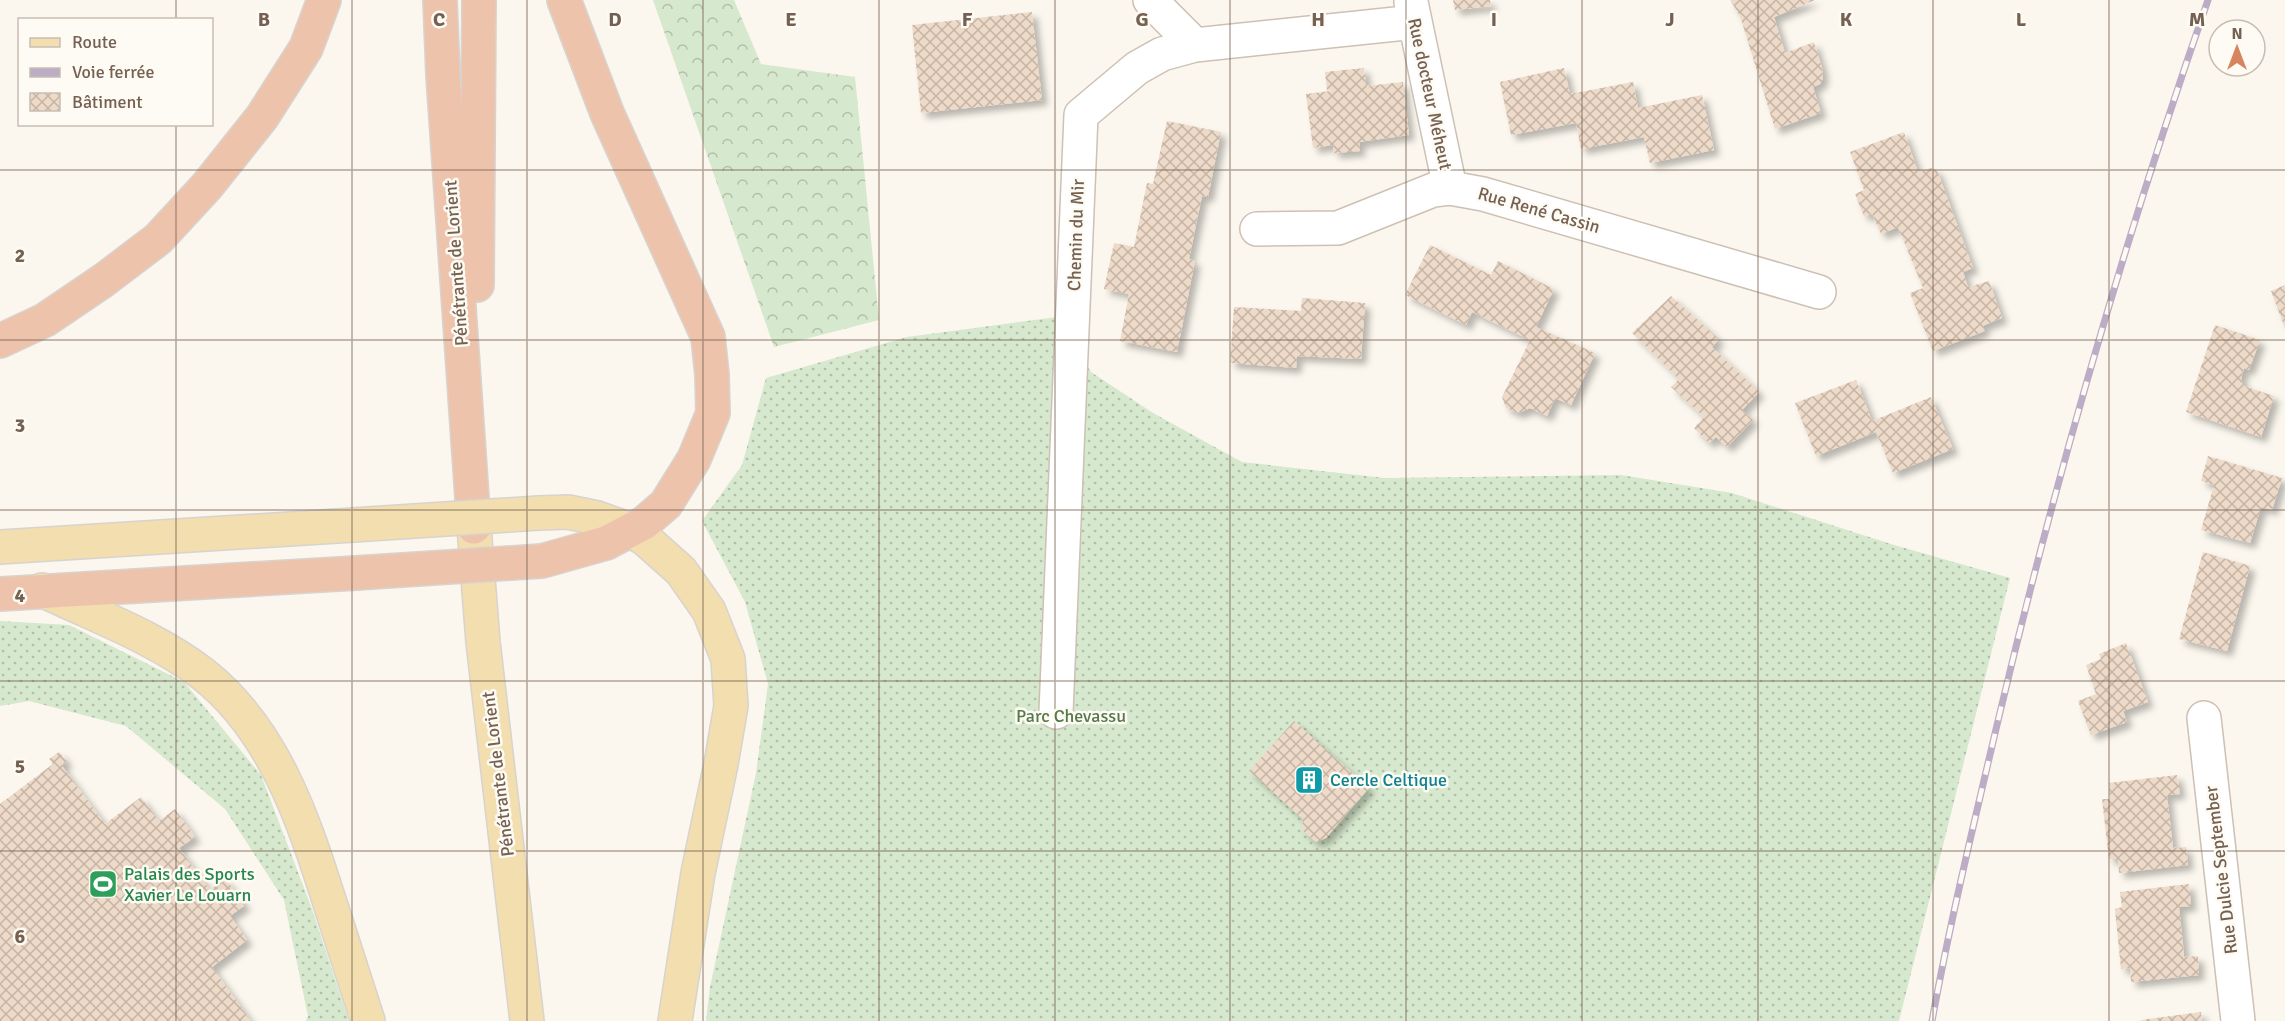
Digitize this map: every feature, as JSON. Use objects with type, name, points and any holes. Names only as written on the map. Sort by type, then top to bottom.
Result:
[{"type":"highway","points":[[0,341],[45,320],[104,280],[158,239],[207,186],[262,117],[306,48],[324,0]]},
{"type":"highway","name":"Pénétrante de Lorient","points":[[440,0],[474,527]]},
{"type":"highway","name":"Pénétrante de Lorient","points":[[474,527],[479,0]]},
{"type":"highway","points":[[0,594],[542,561],[606,543],[644,523],[666,504],[694,459],[713,413],[708,337],[606,113],[564,0]]},
{"type":"main road","points":[[0,547],[568,512],[597,518],[631,530],[645,539],[681,571],[709,611],[728,659],[730,706],[722,764],[698,873],[675,1021]]},
{"type":"main road","name":"Pénétrante de Lorient","points":[[474,527],[483,642],[527,1021]]},
{"type":"main road","points":[[42,590],[164,647],[204,675],[243,714],[282,773],[310,842],[368,1021]]},
{"type":"street","points":[[1150,0],[1195,45]]},
{"type":"street","name":"Chemin du Mir","points":[[1056,712],[1081,116],[1137,68],[1162,54],[1195,45],[1413,11]]},
{"type":"street","name":"Rue docteur Méheut","points":[[1413,11],[1450,188]]},
{"type":"street","name":"Rue René Cassin","points":[[1257,229],[1338,228],[1418,195],[1450,188],[1483,194],[1819,292]]},
{"type":"street","name":"Rue Dulcie September","points":[[2204,718],[2238,1021]]},
{"type":"green space","points":[[653,0],[734,0],[761,64],[855,77],[879,320],[774,347]]},
{"type":"green space","name":"Parc Chevassu","points":[[1057,317],[1091,372],[1153,413],[1242,462],[1385,478],[1621,475],[1732,493],[1894,545],[2010,578],[1899,1021],[706,1021],[710,987],[756,773],[768,684],[745,602],[702,521],[742,465],[766,378],[907,337]]},
{"type":"green space","points":[[0,621],[69,625],[184,682],[261,775],[312,909],[349,1021],[306,1021],[308,1016],[284,900],[225,809],[126,726],[29,701],[0,706]]},
{"type":"building","points":[[1453,0],[1490,0],[1491,6],[1455,10]]},
{"type":"building","points":[[1730,0],[1815,0],[1774,17],[1785,53],[1814,42],[1823,78],[1820,84],[1813,87],[1821,113],[1775,129],[1740,16]]},
{"type":"building","points":[[1032,12],[1042,100],[921,113],[912,25]]},
{"type":"building","points":[[1364,68],[1366,86],[1403,82],[1409,135],[1359,142],[1360,151],[1334,153],[1333,145],[1313,148],[1306,94],[1338,90],[1327,90],[1325,72]]},
{"type":"building","points":[[1564,68],[1570,94],[1633,82],[1638,108],[1702,95],[1714,150],[1650,163],[1644,137],[1581,149],[1576,123],[1511,135],[1500,82]]},
{"type":"building","points":[[1167,121],[1221,132],[1208,197],[1202,196],[1189,259],[1195,261],[1177,352],[1120,341],[1129,294],[1104,289],[1114,243],[1134,247],[1147,183],[1153,184]]},
{"type":"building","points":[[1904,132],[1918,172],[1930,168],[1937,170],[1973,268],[1963,272],[1968,287],[1989,281],[2002,318],[1982,326],[1985,331],[1933,351],[1910,293],[1923,288],[1898,227],[1881,234],[1872,214],[1864,216],[1855,194],[1864,190],[1850,152]]},
{"type":"building","points":[[1430,245],[1491,275],[1498,261],[1554,289],[1536,327],[1595,353],[1571,405],[1555,398],[1547,416],[1530,408],[1518,413],[1506,408],[1502,397],[1530,340],[1472,312],[1466,325],[1405,295]]},
{"type":"building","points":[[2285,285],[2285,328],[2271,291]]},
{"type":"building","points":[[1671,296],[1719,339],[1712,347],[1759,392],[1742,410],[1753,420],[1727,447],[1716,437],[1709,443],[1694,428],[1704,417],[1671,387],[1679,379],[1632,333]]},
{"type":"building","points":[[1302,298],[1365,303],[1361,359],[1297,356],[1296,368],[1230,363],[1234,307],[1301,311]]},
{"type":"building","points":[[2215,325],[2260,340],[2249,370],[2244,368],[2241,379],[2244,386],[2274,396],[2261,437],[2186,412]]},
{"type":"building","points":[[1856,380],[1872,421],[1931,397],[1953,449],[1893,473],[1876,432],[1816,456],[1795,403]]},
{"type":"building","points":[[2208,456],[2282,478],[2272,510],[2261,507],[2250,543],[2201,530],[2214,485],[2201,481]]},
{"type":"building","points":[[2203,552],[2250,566],[2227,651],[2179,639]]},
{"type":"building","points":[[2126,643],[2148,702],[2123,711],[2127,722],[2091,735],[2078,701],[2096,694],[2086,665],[2101,659],[2099,654]]},
{"type":"building","name":"Cercle Celtique","points":[[1294,721],[1369,788],[1326,838],[1316,842],[1302,830],[1303,819],[1249,771]]},
{"type":"building","name":"Palais des Sports Xavier Le Louarn","points":[[59,752],[67,761],[62,766],[105,824],[141,797],[159,821],[175,809],[195,837],[179,848],[210,890],[225,878],[245,905],[230,916],[247,940],[212,967],[251,1021],[0,1021],[0,804],[53,764],[49,759]]},
{"type":"building","points":[[2177,775],[2180,794],[2167,795],[2173,848],[2186,847],[2188,865],[2119,873],[2118,859],[2109,859],[2102,799],[2110,799],[2109,783]]},
{"type":"building","points":[[2189,884],[2191,906],[2179,907],[2184,957],[2198,956],[2199,975],[2131,982],[2130,968],[2121,969],[2115,909],[2122,907],[2120,892]]},
{"type":"building","points":[[2201,1012],[2202,1021],[2141,1021],[2141,1020]]},
{"type":"railway","points":[[1932,1021],[1954,910],[1997,725],[2067,451],[2148,179],[2208,0]]},
{"type":"place","name":"Cercle Celtique","points":[[1309,780]]},
{"type":"place","name":"Palais des Sports Xavier Le Louarn","points":[[103,884]]}]
